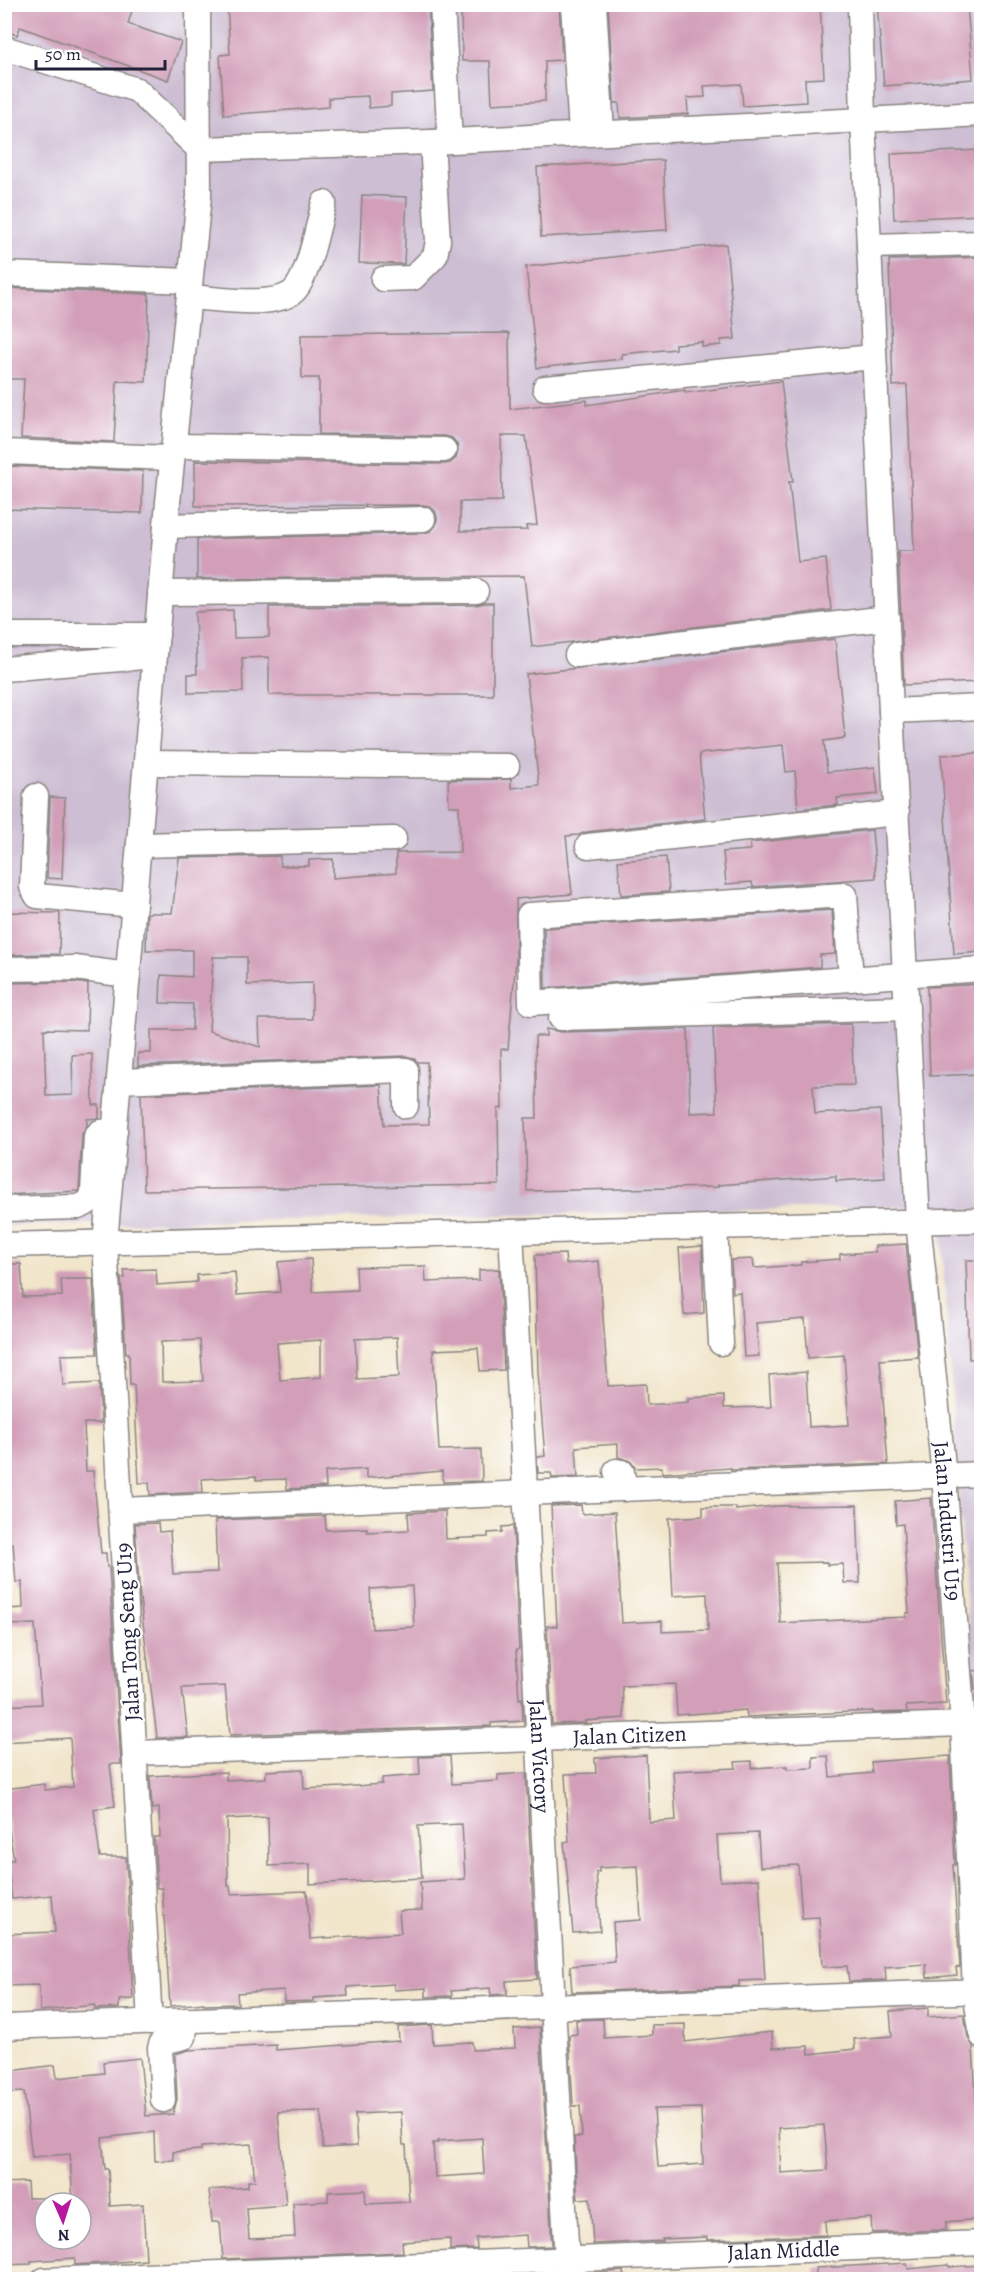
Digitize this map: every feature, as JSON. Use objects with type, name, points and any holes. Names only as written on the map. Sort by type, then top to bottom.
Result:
[{"type":"street","name":"Jalan Tong Seng U19","points":[[150,2022],[105,1243],[166,525],[199,196],[198,4]]},
{"type":"street","points":[[383,279],[413,278],[435,256],[438,241],[441,142],[442,4]]},
{"type":"street","points":[[573,4],[591,134]]},
{"type":"street","points":[[591,134],[594,4]]},
{"type":"street","name":"Jalan Industri U19","points":[[860,4],[874,357],[918,1221],[972,1723],[981,2036]]},
{"type":"street","points":[[4,48],[137,90],[199,148],[441,142],[981,114]]},
{"type":"street","points":[[4,274],[190,289],[255,300],[278,299],[296,289],[304,273],[324,203]]},
{"type":"street","points":[[869,246],[981,243]]},
{"type":"street","points":[[545,388],[874,357]]},
{"type":"street","points":[[4,452],[444,450]]},
{"type":"street","points":[[166,525],[423,519]]},
{"type":"street","points":[[160,593],[476,591]]},
{"type":"street","points":[[577,655],[887,618]]},
{"type":"street","points":[[4,635],[156,645]]},
{"type":"street","points":[[4,669],[156,645]]},
{"type":"street","points":[[891,711],[981,706]]},
{"type":"street","points":[[146,763],[507,766]]},
{"type":"street","points":[[36,796],[33,892],[42,898],[134,905]]},
{"type":"street","points":[[588,846],[897,813]]},
{"type":"street","points":[[139,845],[394,839]]},
{"type":"street","points":[[851,979],[845,895],[529,915],[531,1004],[981,969]]},
{"type":"street","points":[[4,969],[75,968],[128,975]]},
{"type":"street","points":[[561,1018],[907,1008]]},
{"type":"street","points":[[119,1081],[406,1070],[406,1106]]},
{"type":"street","points":[[4,1209],[86,1205],[93,1192],[96,1136],[100,1132],[115,1131]]},
{"type":"street","points":[[33,1208],[35,1244]]},
{"type":"street","points":[[4,1245],[981,1220]]},
{"type":"street","points":[[715,1227],[721,1343]]},
{"type":"street","name":"Jalan Victory","points":[[511,1232],[567,2270]]},
{"type":"street","points":[[121,1510],[525,1493],[621,1480],[981,1474]]},
{"type":"street","name":"Jalan Citizen","points":[[135,1753],[972,1723]]},
{"type":"street","points":[[4,2027],[978,1991]]},
{"type":"street","points":[[163,2100],[160,2048],[162,2042],[184,2037],[186,2020]]},
{"type":"street","name":"Jalan Middle","points":[[44,2280],[567,2270],[981,2243]]},
{"type":"shaded area","points":[[4,5],[981,5],[981,1812],[939,1206],[5,1226]]},
{"type":"building","points":[[4,4],[134,4],[128,24],[181,42],[168,80],[20,27],[17,35],[4,31]]},
{"type":"building","points":[[227,4],[428,4],[433,91],[391,94],[391,106],[369,108],[368,96],[329,98],[329,107],[224,115],[220,55],[230,54]]},
{"type":"building","points":[[461,4],[559,4],[562,60],[545,61],[545,101],[492,104],[490,61],[462,61]]},
{"type":"building","points":[[608,4],[820,4],[824,78],[805,79],[806,102],[743,106],[741,84],[704,86],[705,97],[687,98],[688,114],[620,118],[619,103],[614,103]]},
{"type":"building","points":[[877,4],[967,4],[973,79],[884,86]]},
{"type":"building","points":[[981,150],[981,215],[894,219],[891,154]]},
{"type":"building","points":[[663,160],[667,230],[541,237],[537,167]]},
{"type":"building","points":[[362,195],[407,197],[404,264],[359,263]]},
{"type":"building","points":[[726,244],[735,339],[721,340],[721,345],[702,347],[702,342],[675,344],[675,349],[622,354],[622,359],[537,368],[526,267]]},
{"type":"building","points":[[981,257],[981,682],[904,685],[898,551],[914,551],[907,385],[893,386],[889,260]]},
{"type":"building","points":[[4,288],[149,294],[146,382],[117,381],[114,442],[21,438],[24,379],[4,379]]},
{"type":"building","points":[[509,333],[510,409],[587,400],[587,405],[685,390],[685,393],[781,381],[793,482],[789,482],[798,562],[826,559],[831,610],[532,647],[524,576],[197,579],[197,539],[423,533],[431,531],[436,525],[435,511],[423,505],[195,506],[195,461],[444,464],[456,458],[457,444],[452,438],[445,436],[319,434],[319,378],[302,378],[301,335]],"holes":[[[501,436],[526,436],[537,525],[526,526],[527,530],[460,531],[460,502],[502,501]]]},
{"type":"building","points":[[4,466],[143,471],[142,513],[4,509]]},
{"type":"building","points":[[493,603],[493,695],[269,695],[269,657],[242,658],[243,692],[188,693],[188,674],[197,674],[195,612],[233,610],[234,638],[269,637],[269,607],[476,605]]},
{"type":"building","points":[[835,639],[845,738],[824,741],[827,772],[875,767],[878,794],[837,798],[838,805],[798,809],[795,771],[786,772],[783,745],[699,754],[705,819],[566,836],[572,894],[516,899],[516,959],[508,1049],[501,1049],[502,1108],[498,1109],[499,1185],[144,1190],[141,1094],[381,1085],[384,1125],[429,1124],[427,1062],[418,1062],[406,1056],[138,1066],[138,1053],[151,1053],[151,1030],[192,1030],[193,1004],[160,1003],[161,975],[192,977],[192,950],[146,950],[147,913],[172,913],[179,858],[280,856],[280,866],[309,866],[309,860],[333,859],[333,878],[396,873],[396,853],[460,852],[459,806],[449,806],[448,780],[511,779],[511,788],[539,785],[526,674]],"holes":[[[213,957],[247,957],[247,985],[312,983],[312,1019],[259,1019],[260,1047],[209,1031]]]},
{"type":"building","points":[[981,753],[981,952],[954,954],[941,755]]},
{"type":"building","points":[[50,797],[65,798],[62,879],[47,878]]},
{"type":"building","points":[[872,830],[876,878],[753,887],[752,882],[726,884],[723,852],[750,850],[750,843]]},
{"type":"building","points":[[666,857],[669,892],[621,895],[618,861]]},
{"type":"building","points":[[832,910],[835,954],[820,955],[820,967],[545,988],[544,928]]},
{"type":"building","points":[[4,912],[60,913],[59,954],[4,955]]},
{"type":"building","points":[[74,982],[88,984],[87,1030],[44,1029],[46,1096],[73,1095],[72,1055],[92,1054],[93,1105],[99,1105],[99,1118],[87,1119],[87,1125],[82,1134],[79,1191],[4,1195],[4,983]]},
{"type":"building","points":[[981,984],[981,1074],[930,1076],[927,987]]},
{"type":"building","points":[[851,1024],[854,1085],[813,1086],[815,1114],[880,1110],[885,1178],[836,1181],[836,1176],[718,1185],[718,1187],[527,1191],[525,1118],[537,1118],[535,1036],[546,1036],[546,1029],[561,1032],[688,1029],[690,1113],[717,1112],[713,1028]]},
{"type":"building","points":[[906,1244],[918,1357],[880,1360],[888,1464],[731,1470],[731,1468],[662,1473],[662,1467],[636,1468],[631,1461],[618,1457],[618,1444],[576,1447],[578,1477],[552,1478],[551,1473],[538,1473],[537,1457],[545,1456],[538,1373],[535,1255],[565,1254],[566,1264],[599,1261],[608,1386],[646,1384],[647,1405],[688,1402],[688,1398],[724,1396],[724,1408],[771,1407],[769,1375],[806,1372],[809,1427],[849,1425],[844,1355],[808,1358],[805,1319],[756,1323],[759,1356],[744,1357],[740,1292],[733,1293],[731,1260],[753,1259],[754,1268],[801,1265],[801,1262],[840,1259],[840,1254],[875,1252],[875,1246]]},
{"type":"building","points":[[702,1246],[704,1313],[684,1315],[679,1248]]},
{"type":"building","points":[[311,1259],[313,1292],[357,1290],[356,1267],[425,1266],[426,1282],[479,1280],[479,1270],[499,1269],[504,1370],[480,1371],[478,1348],[433,1350],[439,1450],[481,1449],[482,1481],[443,1482],[442,1471],[366,1478],[366,1469],[325,1472],[326,1487],[287,1489],[286,1479],[256,1480],[256,1476],[202,1479],[203,1492],[150,1495],[149,1483],[139,1483],[134,1385],[130,1385],[129,1353],[126,1353],[121,1278],[125,1278],[124,1270],[156,1269],[157,1285],[197,1282],[197,1275],[235,1272],[237,1295],[280,1292],[278,1262]],"holes":[[[397,1337],[399,1377],[357,1379],[355,1339]],[[200,1340],[203,1381],[162,1382],[161,1342]],[[321,1340],[321,1377],[280,1380],[277,1343]]]},
{"type":"building","points":[[966,1260],[981,1260],[981,1358],[969,1359]]},
{"type":"building","points":[[4,1264],[21,1264],[23,1297],[62,1296],[61,1279],[93,1279],[97,1354],[61,1355],[63,1385],[99,1383],[101,1423],[84,1423],[86,1471],[93,1471],[101,1553],[106,1553],[107,1567],[109,1567],[121,1764],[110,1764],[115,1806],[94,1809],[100,1857],[126,1857],[133,1999],[119,2000],[119,2008],[95,2009],[94,2005],[40,2011],[39,1985],[4,1986],[4,1934],[55,1932],[52,1895],[12,1899],[7,1860],[14,1860],[4,1802],[4,1789],[44,1784],[45,1790],[73,1787],[70,1738],[4,1742],[4,1706],[41,1704],[35,1624],[8,1625],[7,1609],[23,1608],[22,1582],[16,1583],[13,1543],[4,1544]]},
{"type":"building","points":[[931,1498],[946,1704],[906,1706],[907,1712],[873,1713],[873,1711],[747,1717],[746,1710],[677,1715],[675,1684],[622,1686],[624,1718],[585,1721],[586,1723],[552,1724],[547,1626],[557,1626],[551,1506],[581,1505],[582,1514],[615,1512],[622,1623],[662,1621],[662,1632],[708,1630],[707,1594],[673,1596],[669,1518],[703,1516],[703,1507],[736,1507],[736,1510],[776,1506],[857,1505],[860,1583],[844,1583],[843,1564],[777,1563],[780,1623],[906,1617],[906,1613],[909,1613],[903,1524],[896,1525],[895,1501]]},
{"type":"building","points":[[445,1511],[446,1539],[488,1537],[488,1533],[502,1532],[502,1527],[513,1526],[519,1649],[516,1650],[519,1699],[522,1698],[523,1721],[491,1723],[491,1726],[230,1735],[225,1686],[182,1688],[188,1737],[157,1738],[140,1598],[135,1524],[158,1523],[159,1532],[170,1531],[173,1574],[217,1572],[215,1520],[325,1516],[326,1530],[367,1528],[367,1532],[409,1530],[408,1513]],"holes":[[[412,1586],[414,1627],[372,1629],[370,1589]]]},
{"type":"building","points":[[981,1670],[981,1690],[975,1690],[973,1671]]},
{"type":"building","points":[[646,1755],[649,1822],[676,1820],[673,1771],[736,1768],[735,1762],[752,1761],[752,1768],[787,1766],[787,1769],[813,1768],[813,1757],[828,1756],[830,1777],[872,1773],[871,1762],[950,1756],[955,1865],[953,1865],[960,1967],[956,1968],[957,1975],[927,1978],[926,1964],[885,1967],[886,1980],[849,1982],[847,1966],[822,1967],[819,1917],[802,1918],[798,1865],[760,1867],[758,1833],[717,1835],[720,1881],[759,1879],[765,1980],[739,1981],[739,1986],[572,1992],[570,1966],[615,1962],[613,1922],[641,1920],[638,1866],[599,1868],[599,1872],[596,1872],[600,1931],[573,1933],[564,1842],[569,1841],[565,1774],[596,1773],[595,1758]]},
{"type":"building","points":[[450,1756],[452,1784],[498,1781],[498,1775],[526,1773],[537,1979],[506,1981],[507,1994],[491,1995],[490,1988],[451,1991],[452,1996],[426,1997],[426,1988],[394,1990],[394,1984],[347,1987],[348,1996],[313,1998],[313,2001],[284,2002],[284,1990],[237,1993],[238,2004],[204,2005],[204,2003],[170,2006],[162,1888],[157,1888],[154,1837],[160,1837],[159,1808],[152,1809],[150,1776],[226,1772],[226,1780],[266,1778],[266,1771],[303,1769],[304,1789],[343,1787],[382,1784],[382,1778],[420,1775],[419,1757]],"holes":[[[268,1817],[269,1866],[310,1864],[310,1884],[422,1878],[418,1826],[462,1824],[465,1879],[420,1882],[422,1910],[399,1911],[401,1933],[310,1939],[307,1891],[231,1894],[230,1886],[228,1886],[227,1819]]]},
{"type":"building","points":[[928,2008],[928,2017],[964,2014],[968,2038],[973,2046],[981,2177],[981,2219],[946,2222],[946,2230],[872,2233],[871,2218],[825,2221],[826,2235],[707,2240],[707,2237],[593,2244],[590,2198],[578,2199],[574,2137],[582,2137],[580,2106],[573,2106],[569,2035],[577,2034],[576,2020],[603,2019],[604,2038],[652,2035],[652,2025],[685,2024],[685,2042],[772,2032],[773,2048],[808,2046],[809,2054],[855,2049],[854,2039],[892,2036],[890,2011]],"holes":[[[701,2108],[703,2164],[658,2167],[654,2109]],[[824,2125],[828,2170],[781,2173],[779,2128]]]},
{"type":"building","points":[[432,2025],[433,2044],[472,2042],[473,2050],[515,2048],[514,2029],[540,2027],[552,2246],[527,2247],[526,2235],[476,2238],[477,2249],[450,2250],[450,2239],[402,2242],[403,2252],[223,2259],[220,2222],[212,2222],[209,2190],[248,2187],[248,2181],[255,2181],[251,2144],[201,2147],[201,2150],[173,2152],[174,2160],[155,2161],[154,2132],[102,2138],[105,2169],[108,2169],[110,2206],[143,2204],[146,2260],[75,2265],[75,2258],[4,2265],[4,2183],[27,2182],[28,2198],[33,2198],[33,2251],[93,2251],[93,2191],[72,2191],[70,2154],[32,2157],[24,2092],[4,2093],[4,2072],[55,2065],[57,2078],[104,2073],[103,2062],[140,2058],[146,2116],[173,2114],[177,2099],[175,2054],[189,2050],[276,2045],[276,2050],[399,2041],[398,2027]],"holes":[[[321,2111],[323,2148],[357,2146],[355,2114],[401,2112],[403,2145],[406,2145],[409,2202],[366,2204],[365,2190],[328,2192],[328,2201],[293,2203],[295,2237],[249,2239],[247,2208],[286,2205],[278,2112]],[[482,2138],[484,2174],[435,2177],[433,2143]]]},
{"type":"building","points":[[907,2263],[908,2269],[948,2265],[949,2267],[981,2265],[981,2280],[816,2280],[816,2268]]},
{"type":"building","points":[[623,2271],[624,2280],[596,2280],[595,2273]]}]
